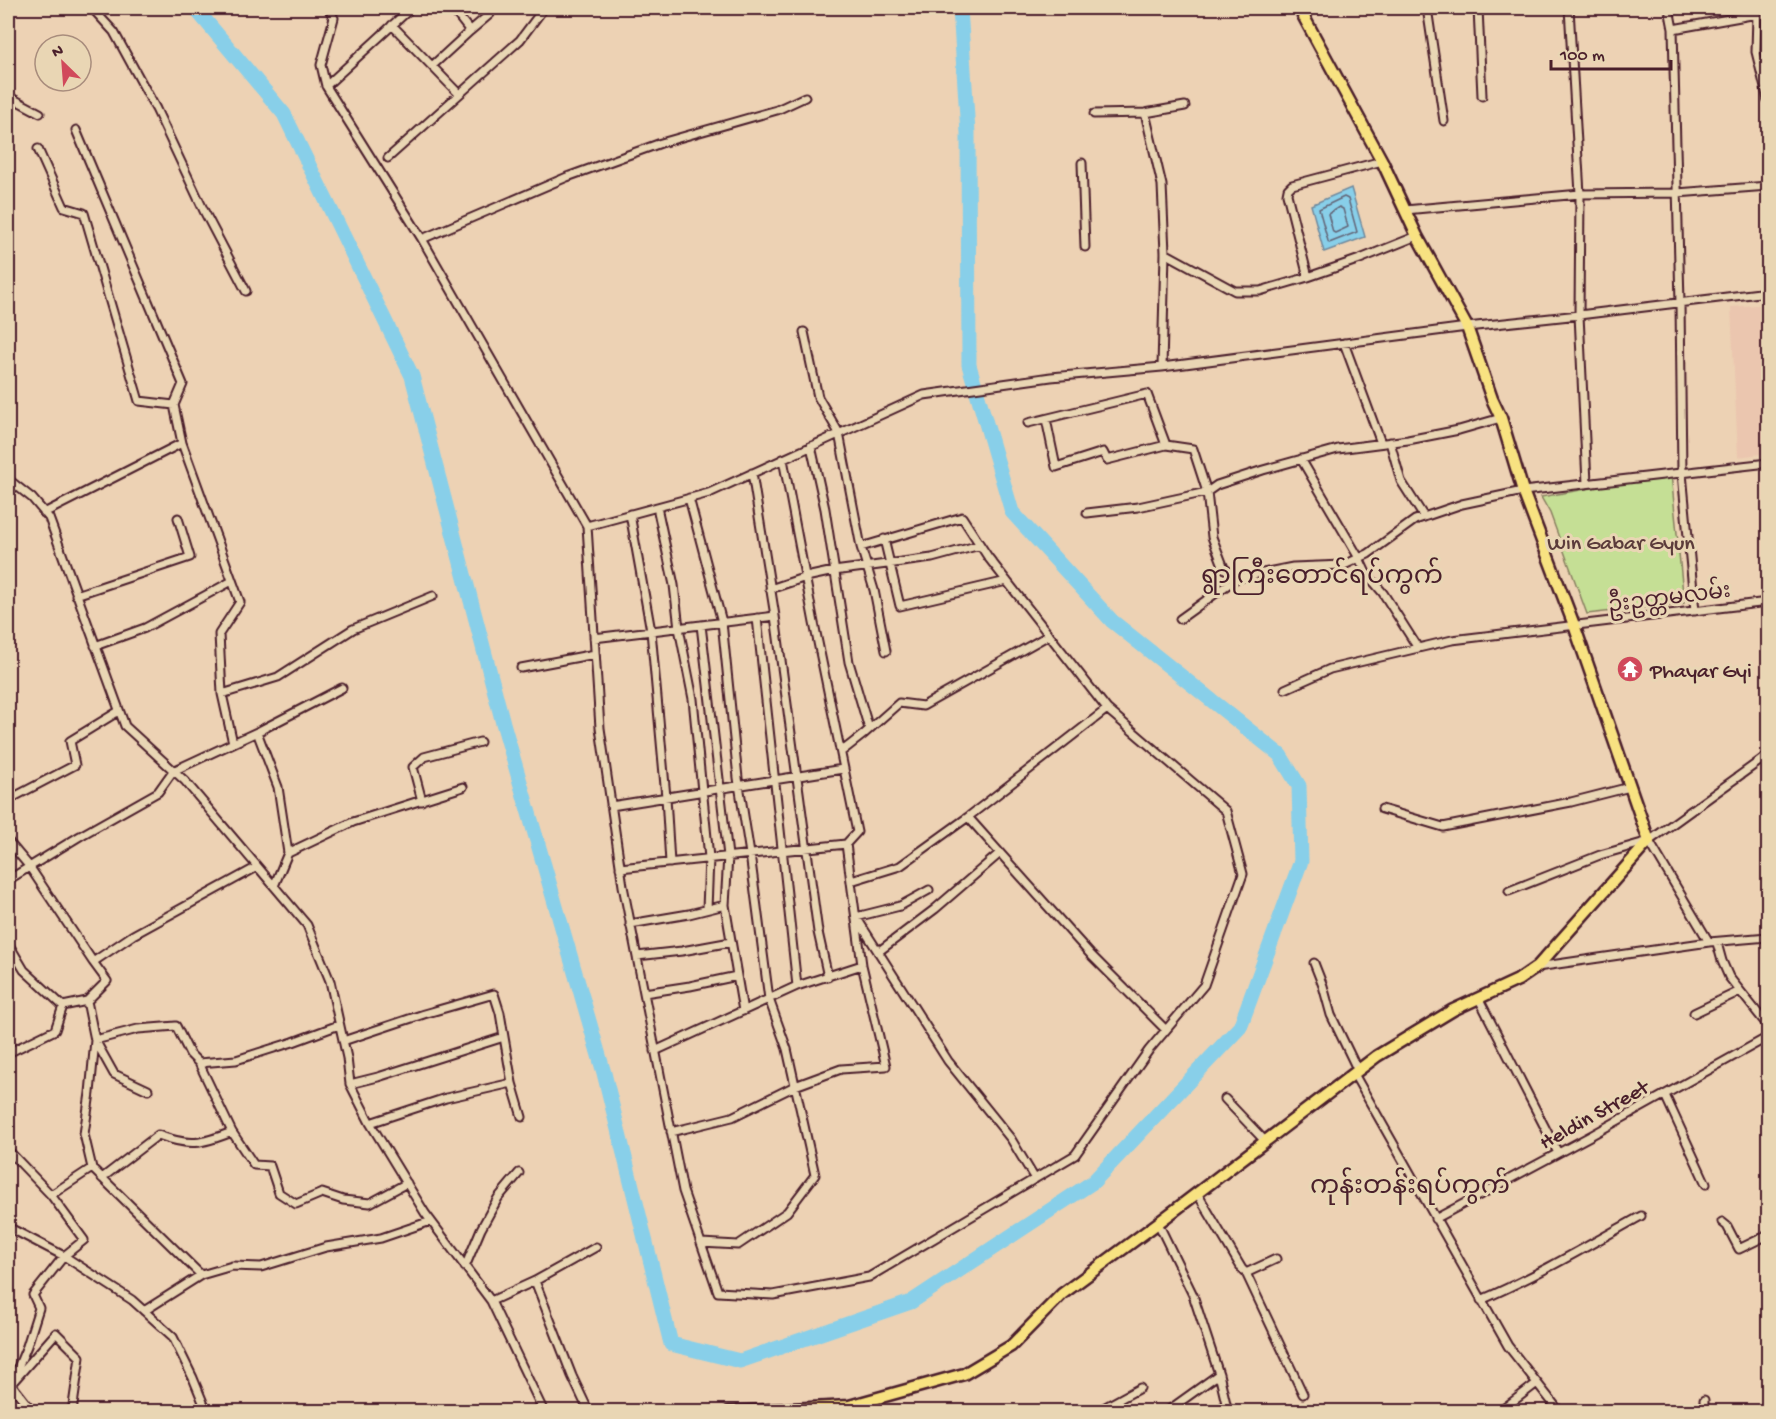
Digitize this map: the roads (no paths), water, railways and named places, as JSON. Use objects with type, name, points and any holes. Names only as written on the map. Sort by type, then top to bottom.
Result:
[{"type":"main road","points":[[729,1412],[859,1408],[964,1374],[1011,1346],[1062,1294],[1377,1056],[1453,1010],[1518,981],[1537,967],[1649,841],[1575,626],[1523,491],[1501,418],[1467,327],[1417,236],[1382,161],[1299,8]]},
{"type":"street","points":[[92,8],[114,32],[156,109],[204,211],[246,291]]},
{"type":"street","points":[[328,8],[334,18],[321,65],[326,86],[422,239],[587,526],[600,728],[620,868],[683,1191],[718,1292],[773,1294],[869,1277],[1075,1155],[1149,1050],[1204,985],[1243,874],[1226,811],[1107,709],[1007,581],[962,517],[861,547]]},
{"type":"street","points":[[452,8],[470,31]]},
{"type":"street","points":[[432,66],[490,14],[485,8]]},
{"type":"street","points":[[388,158],[520,39],[544,8]]},
{"type":"street","points":[[1427,8],[1444,121]]},
{"type":"street","points":[[1478,8],[1482,96]]},
{"type":"street","points":[[1569,8],[1580,194],[1579,315],[1587,483]]},
{"type":"street","points":[[1669,8],[1673,29],[1682,473],[1695,611]]},
{"type":"street","points":[[326,86],[408,9]]},
{"type":"street","points":[[1673,29],[1757,14],[1756,52],[1768,100]]},
{"type":"street","points":[[392,25],[459,94]]},
{"type":"street","points":[[8,96],[40,113]]},
{"type":"street","points":[[422,239],[567,177],[661,143],[777,110],[805,97]]},
{"type":"street","points":[[1094,114],[1145,113],[1185,106]]},
{"type":"street","points":[[1145,113],[1162,185],[1165,253],[1162,367]]},
{"type":"street","points":[[76,130],[183,384],[174,405],[182,443],[240,602],[219,634],[222,694],[233,743]]},
{"type":"street","points":[[38,149],[64,207],[84,213],[139,401],[174,405]]},
{"type":"street","points":[[1308,277],[1287,194],[1288,189],[1292,185],[1382,161]]},
{"type":"street","points":[[1082,163],[1085,247]]},
{"type":"street","points":[[1405,210],[1580,194],[1677,193],[1768,186]]},
{"type":"street","points":[[1165,253],[1234,291],[1260,291],[1360,259],[1417,236]]},
{"type":"street","points":[[587,526],[709,493],[924,395],[1051,377],[1162,367],[1467,327],[1768,292]]},
{"type":"street","points":[[804,332],[818,397],[839,433],[861,547],[874,590],[886,651]]},
{"type":"street","points":[[1344,343],[1380,443]]},
{"type":"street","points":[[1028,423],[1147,394],[1166,445]]},
{"type":"street","points":[[1087,513],[1138,507],[1207,492],[1217,485],[1338,449],[1408,440],[1459,430],[1501,418]]},
{"type":"street","points":[[1046,419],[1056,467],[1102,452],[1107,460],[1166,445],[1193,449],[1207,492],[1212,537],[1224,568],[1237,578]]},
{"type":"street","points":[[1390,442],[1401,481],[1424,517]]},
{"type":"street","points":[[44,513],[182,443]]},
{"type":"street","points":[[811,446],[825,509],[849,662],[869,729]]},
{"type":"street","points":[[620,868],[846,844],[857,831],[783,459]]},
{"type":"street","points":[[1301,459],[1366,573],[1383,593],[1418,648]]},
{"type":"street","points":[[1180,619],[1237,578],[1293,567],[1344,565],[1368,554],[1415,520],[1462,504],[1523,491],[1768,463]]},
{"type":"street","points":[[752,473],[775,616],[818,932],[828,978]]},
{"type":"street","points":[[8,479],[32,498],[49,518],[125,726],[185,781],[307,925],[330,981],[350,1084],[370,1123],[431,1221],[490,1301],[544,1412]]},
{"type":"street","points":[[689,498],[722,622],[739,786],[769,999],[787,1049],[815,1175],[788,1212],[738,1245],[701,1243]]},
{"type":"street","points":[[657,507],[674,585],[679,628],[693,699],[709,858],[707,909]]},
{"type":"street","points":[[630,514],[651,631],[670,863]]},
{"type":"street","points":[[76,595],[190,557],[178,518]]},
{"type":"street","points":[[884,539],[900,606],[1007,581]]},
{"type":"street","points":[[770,589],[806,577],[834,571],[932,558],[980,545]]},
{"type":"street","points":[[95,646],[145,628],[232,581]]},
{"type":"street","points":[[222,694],[278,677],[353,629],[433,596]]},
{"type":"street","name":"ဦးဥတ္တမလမ်း","points":[[1285,689],[1330,669],[1452,640],[1768,602]]},
{"type":"street","points":[[594,638],[775,616]]},
{"type":"street","points":[[757,618],[797,986]]},
{"type":"street","points":[[701,625],[728,856],[725,905],[743,1011]]},
{"type":"street","points":[[841,752],[899,703],[923,706],[1049,635]]},
{"type":"street","points":[[521,668],[595,654]]},
{"type":"street","points":[[8,880],[158,792],[173,771],[257,732],[342,687]]},
{"type":"street","points":[[851,881],[900,866],[968,817],[1107,709]]},
{"type":"street","points":[[8,800],[75,765],[70,741],[119,711]]},
{"type":"street","points":[[257,732],[278,787],[288,853],[274,886]]},
{"type":"street","points":[[422,801],[413,767],[424,757],[480,742]]},
{"type":"street","points":[[1509,891],[1599,855],[1649,841],[1768,755]]},
{"type":"street","points":[[611,806],[702,794],[719,789],[843,769]]},
{"type":"street","points":[[288,853],[353,822],[463,787]]},
{"type":"street","points":[[1382,809],[1443,827],[1571,802],[1630,787]]},
{"type":"street","points":[[968,817],[1092,957],[1166,1030]]},
{"type":"street","points":[[8,841],[29,866],[107,981],[87,1001],[63,1006]]},
{"type":"street","points":[[1649,841],[1713,942],[1729,977],[1768,1026]]},
{"type":"street","points":[[671,1132],[732,1117],[795,1086],[841,1070],[886,1066],[862,966],[846,844]]},
{"type":"street","points":[[878,952],[935,909],[1000,853]]},
{"type":"street","points":[[93,962],[133,935],[257,867]]},
{"type":"street","points":[[856,917],[900,906],[929,890]]},
{"type":"street","points":[[630,924],[725,905]]},
{"type":"street","points":[[856,917],[948,1061],[1011,1139],[1035,1179]]},
{"type":"street","points":[[1537,967],[1768,936]]},
{"type":"street","points":[[637,956],[731,942]]},
{"type":"street","points":[[8,943],[24,970],[63,1006]]},
{"type":"street","points":[[1314,963],[1331,1015],[1356,1072],[1435,1219],[1508,1346],[1560,1412]]},
{"type":"street","points":[[655,1051],[797,986],[862,966]]},
{"type":"street","points":[[644,993],[737,976]]},
{"type":"street","points":[[1694,1013],[1740,991]]},
{"type":"street","points":[[343,1041],[494,994],[501,1013],[512,1083],[522,1117]]},
{"type":"street","points":[[1479,999],[1558,1153]]},
{"type":"street","points":[[87,1001],[95,1040],[84,1134],[92,1168],[201,1275]]},
{"type":"street","points":[[8,1053],[55,1030],[63,1006]]},
{"type":"street","points":[[199,1063],[236,1060],[339,1025]]},
{"type":"street","points":[[95,1040],[138,1029],[176,1026],[190,1054],[199,1063],[232,1132],[255,1165],[270,1166],[279,1193],[296,1204],[322,1193],[343,1200],[370,1203],[407,1183]]},
{"type":"street","points":[[350,1084],[504,1036]]},
{"type":"street","name":"Heldin Street","points":[[1435,1219],[1768,1038]]},
{"type":"street","points":[[95,1040],[114,1074],[148,1090]]},
{"type":"street","points":[[370,1123],[446,1098],[512,1083]]},
{"type":"street","points":[[1665,1095],[1706,1184]]},
{"type":"street","points":[[1225,1099],[1265,1141]]},
{"type":"street","points":[[102,1178],[158,1135],[178,1142],[204,1143],[232,1132]]},
{"type":"street","points":[[8,1150],[51,1195],[84,1240],[64,1256],[33,1294],[39,1308],[9,1383]]},
{"type":"street","points":[[51,1195],[92,1168]]},
{"type":"street","points":[[465,1267],[481,1229],[498,1198],[519,1173]]},
{"type":"street","points":[[1197,1193],[1246,1273],[1303,1394]]},
{"type":"street","points":[[1481,1300],[1551,1266],[1641,1216]]},
{"type":"street","points":[[144,1311],[201,1275],[232,1266],[261,1267],[326,1247],[381,1238],[431,1221]]},
{"type":"street","points":[[1722,1222],[1727,1226],[1739,1249],[1768,1235]]},
{"type":"street","points":[[1158,1223],[1193,1295],[1219,1374],[1228,1412]]},
{"type":"street","points":[[8,1227],[64,1256],[132,1300],[173,1337],[207,1412]]},
{"type":"street","points":[[490,1301],[535,1281],[596,1247]]},
{"type":"street","points":[[1246,1273],[1276,1259]]},
{"type":"street","points":[[535,1281],[572,1376],[590,1412]]},
{"type":"street","points":[[9,1383],[56,1333],[80,1357],[72,1412]]},
{"type":"street","points":[[1166,1412],[1219,1374]]},
{"type":"street","points":[[9,1383],[33,1412]]},
{"type":"street","points":[[1499,1412],[1537,1383]]},
{"type":"street","points":[[1096,1412],[1140,1388]]},
{"type":"street","points":[[1704,1400],[1704,1412]]},
{"type":"water","points":[[1351,188],[1365,237],[1324,252],[1311,205]]},
{"type":"waterway","points":[[195,8],[284,114],[412,376],[503,723],[604,1073],[671,1344],[740,1361],[911,1302],[1093,1182],[1240,1027],[1301,861],[1299,786],[1280,755],[1112,621],[1012,512],[969,365],[968,133],[960,8]]},
{"type":"place","name":"Phayar Gyi","points":[[1630,669]]},
{"type":"district","name":"ရွာကြီးတောင်ရပ်ကွက်","points":[[1322,574]]},
{"type":"district","name":"ကုန်းတန်းရပ်ကွက်","points":[[1410,1184]]},
{"type":"park label","name":"Win Gabar Gyun","points":[[1621,541]]}]
